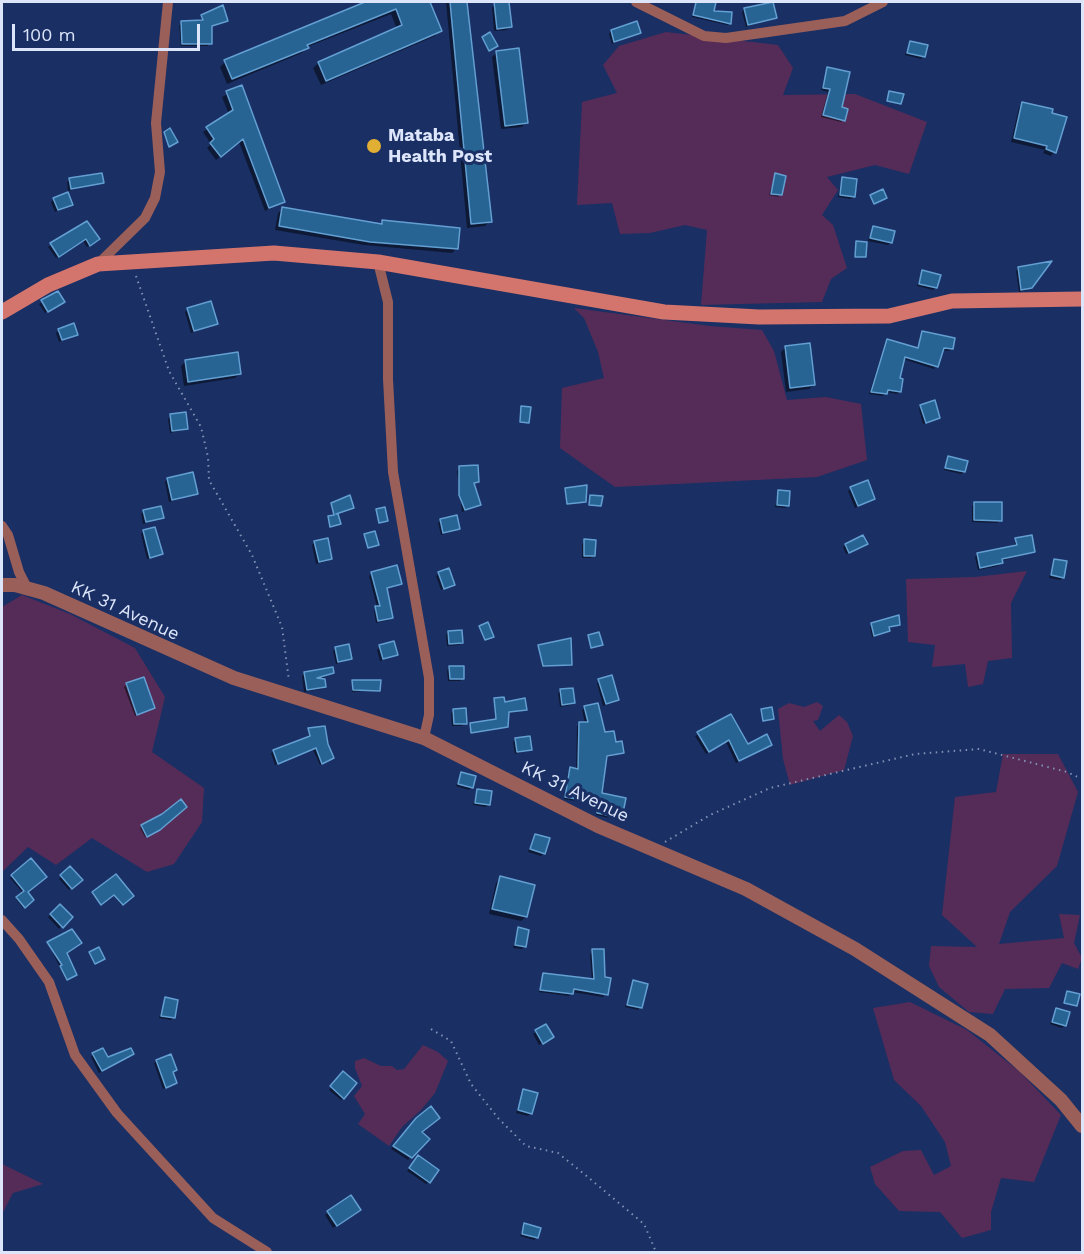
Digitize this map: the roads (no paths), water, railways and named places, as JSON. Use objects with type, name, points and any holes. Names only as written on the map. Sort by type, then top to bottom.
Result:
[{"type":"main road","points":[[2,312],[48,285],[98,264],[274,253],[378,262],[664,312],[759,317],[889,315],[952,301],[1083,299]]},
{"type":"street","points":[[98,264],[145,218],[155,198],[160,172],[156,123],[168,2]]},
{"type":"street","points":[[636,2],[704,36],[726,38],[845,21],[883,2]]},
{"type":"street","points":[[378,262],[388,302],[388,379],[393,472],[429,678],[429,715],[424,738]]},
{"type":"street","points":[[2,526],[8,535],[19,572],[27,588]]},
{"type":"street","name":"KK 31 Avenue","points":[[2,585],[27,588],[234,678],[424,738],[598,826],[766,900],[855,949],[990,1035],[1061,1100],[1083,1126]]},
{"type":"street","points":[[2,920],[31,955],[49,982],[75,1055],[117,1113],[213,1218],[267,1252]]},
{"type":"place","name":"Mataba Health Post","points":[[374,146]]}]
